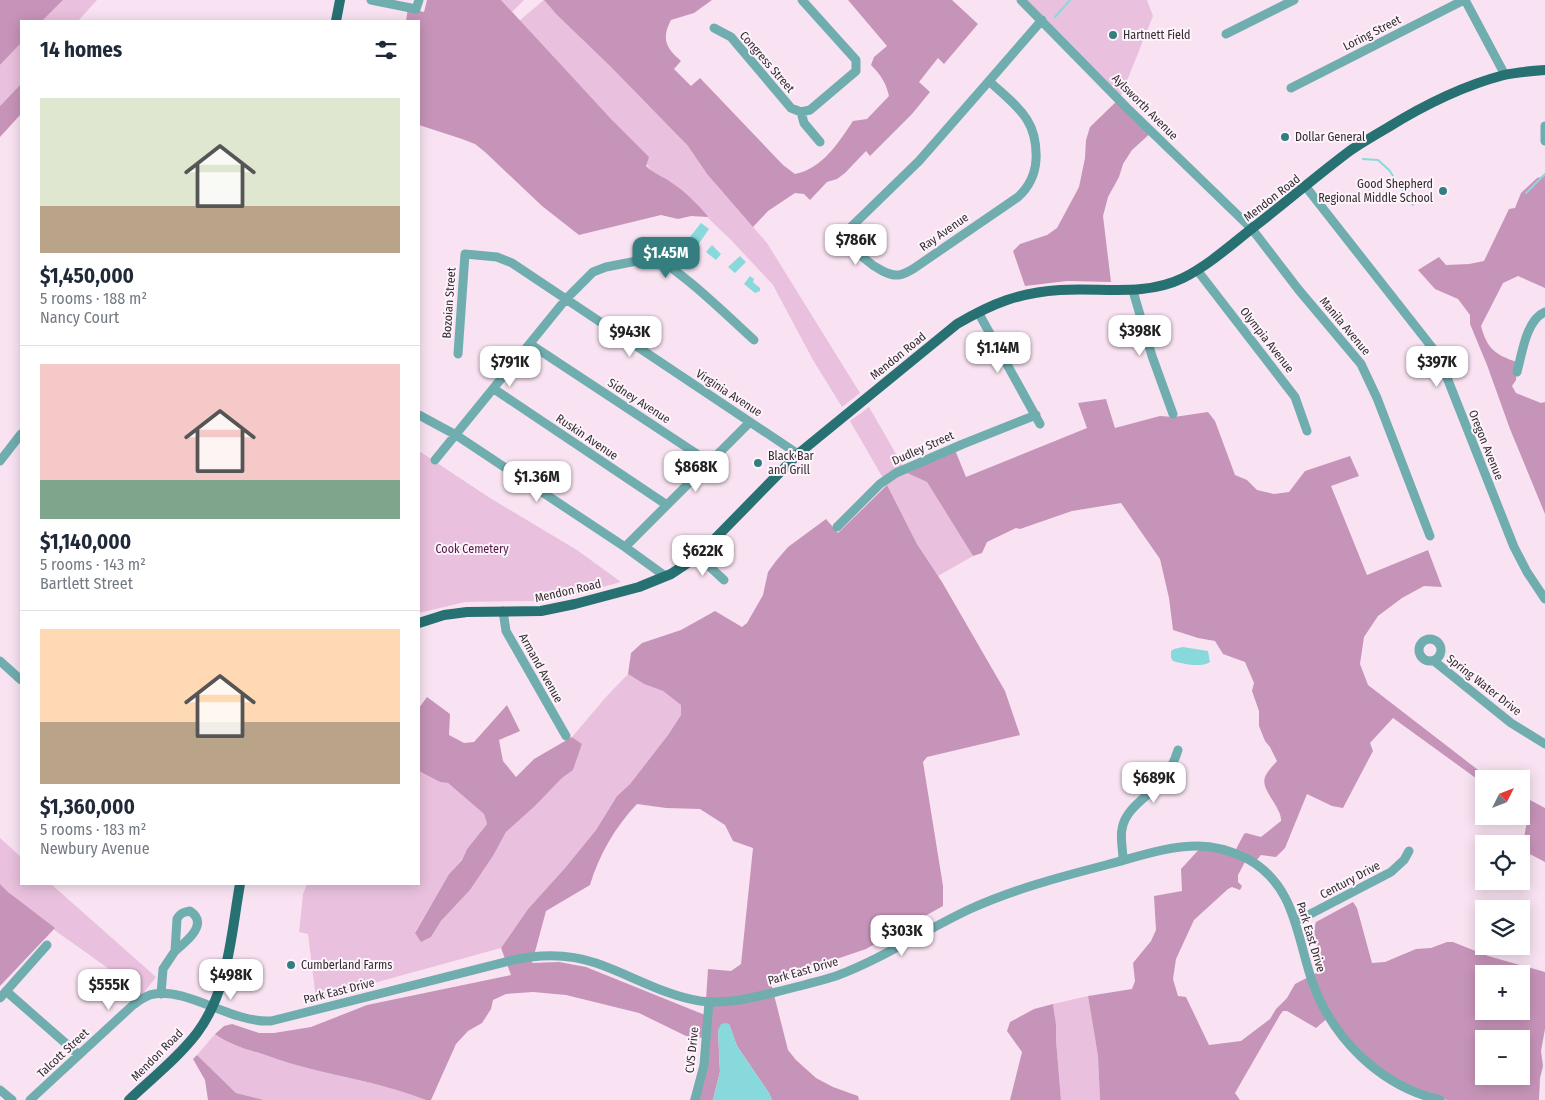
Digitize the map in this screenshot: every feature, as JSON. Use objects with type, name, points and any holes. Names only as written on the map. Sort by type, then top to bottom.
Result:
[{"type":"main road","points":[[336,20],[340,0]]},
{"type":"main road","name":"Mendon Road","points":[[420,623],[444,615],[459,613],[541,611],[633,588],[682,568],[698,556],[798,454],[957,324],[978,312],[1011,298],[1034,292],[1086,289],[1133,291],[1166,284],[1197,270],[1353,149],[1411,113],[1454,92],[1505,75],[1545,70]]},
{"type":"main road","name":"Mendon Road","points":[[129,1100],[190,1041],[212,1007],[226,964],[240,885]]},
{"type":"street","points":[[371,0],[417,4]]},
{"type":"street","points":[[801,112],[810,110],[856,72],[856,60],[802,0]]},
{"type":"street","name":"Aylsworth Avenue","points":[[1022,0],[1127,108],[1252,229]]},
{"type":"street","points":[[1226,34],[1294,0]]},
{"type":"street","points":[[1465,0],[1505,75]]},
{"type":"street","name":"Loring Street","points":[[1291,88],[1465,0]]},
{"type":"street","name":"Ray Avenue","points":[[989,82],[1019,109],[1035,135],[1037,146],[1036,170],[1029,184],[1018,197],[913,269],[898,275],[881,270],[862,256],[850,242],[848,234],[850,227],[919,162],[1042,20]]},
{"type":"street","name":"Congress Street","points":[[714,28],[731,37],[791,108],[801,112],[804,123],[820,142]]},
{"type":"street","points":[[1545,126],[1545,142]]},
{"type":"street","name":"Oregon Avenue","points":[[1306,187],[1438,355],[1514,547],[1527,572],[1545,599]]},
{"type":"street","name":"Manila Avenue","points":[[1252,229],[1298,289],[1354,355],[1366,373],[1430,536]]},
{"type":"street","name":"Virginia Avenue","points":[[465,254],[504,258],[798,454]]},
{"type":"street","name":"Bozoian Street","points":[[458,354],[465,254]]},
{"type":"street","points":[[435,460],[566,300],[596,271],[652,258],[658,259],[674,270],[754,340]]},
{"type":"street","name":"Olympia Avenue","points":[[1197,270],[1295,397],[1307,431]]},
{"type":"street","points":[[1133,291],[1152,356],[1173,414]]},
{"type":"street","points":[[978,312],[1040,424]]},
{"type":"street","points":[[1517,372],[1530,326],[1535,318],[1545,312]]},
{"type":"street","name":"Sidney Avenue","points":[[530,344],[709,462]]},
{"type":"street","name":"Ruskin Avenue","points":[[494,389],[667,505]]},
{"type":"street","name":"Dudley Street","points":[[837,528],[880,484],[896,473],[1036,415]]},
{"type":"street","points":[[420,416],[456,435],[625,547],[665,576]]},
{"type":"street","points":[[625,547],[750,422]]},
{"type":"street","points":[[0,461],[20,435]]},
{"type":"street","points":[[698,556],[724,580]]},
{"type":"street","name":"Armand Avenue","points":[[503,611],[506,631],[566,736]]},
{"type":"street","points":[[0,661],[20,679]]},
{"type":"street","name":"Spring Water Drive","points":[[1434,661],[1511,722],[1545,744]]},
{"type":"street","points":[[1123,860],[1121,830],[1125,819],[1132,809],[1164,778],[1173,765],[1178,750]]},
{"type":"street","name":"Park East Drive","points":[[212,1007],[242,1018],[263,1022],[278,1020],[509,961],[545,955],[587,960],[677,996],[709,1002],[747,999],[835,976],[868,962],[966,911],[998,896],[1029,885],[1167,849],[1211,846],[1235,853],[1257,865],[1276,882],[1285,897],[1295,922],[1317,994],[1337,1030],[1358,1054],[1384,1075],[1407,1089],[1440,1100]]},
{"type":"street","name":"Century Drive","points":[[1295,922],[1391,872],[1404,860],[1409,851]]},
{"type":"street","points":[[47,945],[3,995],[79,1055]]},
{"type":"street","points":[[161,994],[163,969],[175,951]]},
{"type":"street","name":"Talcott Street","points":[[30,1100],[145,996],[175,994],[212,1007]]},
{"type":"street","name":"CVS Drive","points":[[695,1100],[704,1065],[709,1002]]},
{"type":"street","points":[[0,1090],[12,1100]]},
{"type":"green space","points":[[63,0],[97,0],[79,20],[43,20]]},
{"type":"green space","points":[[501,0],[524,0],[512,12]]},
{"type":"green space","points":[[544,0],[688,146],[707,174],[767,243],[860,393],[842,407],[813,360],[773,285],[707,217],[708,215],[664,178],[653,173],[613,121],[519,21]]},
{"type":"green space","points":[[1020,0],[1147,0],[1153,16],[1120,98]]},
{"type":"green space","points":[[20,44],[20,85],[0,106],[0,65]]},
{"type":"green space","points":[[869,407],[907,473],[927,482],[973,556],[938,576],[917,544],[887,485],[850,421]]},
{"type":"green space","name":"Cook Cemetery","points":[[420,452],[490,498],[577,550],[621,582],[565,597],[532,601],[465,602],[420,613]]},
{"type":"green space","points":[[628,674],[644,684],[663,691],[681,705],[681,715],[630,784],[617,796],[596,830],[528,909],[501,948],[316,999],[308,934],[299,932],[303,894],[307,885],[420,885],[420,772],[440,782],[448,783],[484,814],[487,824],[449,874],[415,932],[431,937],[441,921],[470,890],[493,856],[506,832],[562,778],[573,770],[582,744],[572,737]]},
{"type":"green space","points":[[0,838],[20,856],[20,885],[52,885],[156,977],[142,995],[16,900],[0,884]]},
{"type":"green space","points":[[1088,996],[1098,1056],[1100,1100],[1061,1100],[1053,1004]]},
{"type":"green space","points":[[215,1034],[234,1045],[290,1063],[388,1087],[426,1100],[264,1100],[236,1093],[197,1055]]},
{"type":"shaded area","points":[[0,0],[63,0],[43,20],[20,20],[20,44],[0,65]]},
{"type":"shaded area","points":[[427,0],[501,0],[613,121],[649,157],[646,166],[682,190],[708,216],[691,216],[678,219],[661,215],[579,235],[542,206],[475,144],[420,125],[420,20],[406,20],[408,8],[424,12]]},
{"type":"shaded area","points":[[544,0],[712,0],[694,13],[671,20],[666,33],[667,43],[672,52],[681,61],[674,69],[691,86],[700,78],[783,165],[795,174],[805,171],[822,161],[836,146],[853,121],[867,119],[889,96],[883,79],[871,65],[874,57],[887,46],[848,0],[952,0],[978,24],[944,64],[938,58],[919,82],[930,92],[912,114],[870,156],[866,151],[845,173],[837,179],[827,182],[810,200],[804,194],[795,193],[768,211],[753,227],[707,174],[688,146]]},
{"type":"shaded area","points":[[20,85],[20,115],[0,137],[0,106]]},
{"type":"shaded area","points":[[1120,98],[1153,131],[1132,150],[1123,164],[1119,177],[1108,197],[1103,216],[1111,282],[1067,281],[1025,286],[1013,251],[1020,244],[1047,235],[1057,228],[1079,187],[1085,158],[1086,140],[1090,127]]},
{"type":"shaded area","points":[[1545,176],[1545,288],[1518,276],[1503,283],[1481,326],[1489,346],[1493,350],[1503,357],[1517,362],[1516,380],[1512,386],[1516,393],[1541,403],[1545,402],[1545,514],[1470,324],[1470,315],[1458,299],[1435,289],[1418,270],[1439,257],[1446,265],[1484,261],[1509,209],[1515,208],[1521,193],[1537,178]]},
{"type":"shaded area","points":[[1106,399],[1115,428],[1160,416],[1174,417],[1208,412],[1215,421],[1235,475],[1247,480],[1257,490],[1274,494],[1289,492],[1305,471],[1350,456],[1359,476],[1331,486],[1367,575],[1428,550],[1442,587],[1424,586],[1402,598],[1378,616],[1364,637],[1360,664],[1368,685],[1478,770],[1475,770],[1475,777],[1393,718],[1370,743],[1373,751],[1343,808],[1332,806],[1307,794],[1285,848],[1276,857],[1261,855],[1255,862],[1245,862],[1238,875],[1238,882],[1242,886],[1240,890],[1232,887],[1228,889],[1194,920],[1176,959],[1173,979],[1178,996],[1186,997],[1209,1045],[1241,1041],[1270,1019],[1276,1009],[1287,998],[1295,984],[1324,969],[1315,940],[1316,922],[1353,902],[1357,908],[1372,963],[1385,962],[1416,949],[1431,948],[1447,942],[1453,942],[1475,951],[1475,955],[1486,955],[1520,965],[1475,965],[1475,1020],[1530,1020],[1530,968],[1545,972],[1545,1029],[1541,1051],[1543,1066],[1540,1078],[1539,1100],[1448,1100],[1436,1098],[1379,1071],[1329,1017],[1316,1028],[1287,1011],[1283,1011],[1235,1093],[1240,1100],[1100,1100],[1098,1056],[1088,996],[1132,989],[1135,981],[1133,963],[1151,941],[1156,930],[1154,896],[1182,891],[1181,869],[1203,845],[1235,851],[1244,834],[1261,837],[1281,821],[1278,810],[1264,782],[1267,773],[1277,761],[1265,741],[1259,726],[1259,711],[1252,691],[1254,683],[1245,662],[1223,654],[1215,641],[1173,630],[1169,598],[1160,559],[1121,503],[1072,511],[1020,529],[1016,528],[987,542],[982,553],[973,556],[927,482],[907,473],[955,450],[966,477],[1087,428],[1078,403]]},
{"type":"shaded area","points":[[887,485],[917,544],[942,582],[1005,691],[1020,735],[927,757],[923,762],[943,886],[943,906],[866,949],[789,975],[770,979],[788,1050],[816,1078],[833,1087],[858,1096],[859,1100],[772,1100],[737,1046],[729,1024],[718,1030],[720,1072],[713,1100],[690,1100],[699,1068],[704,1038],[686,1036],[639,1013],[566,995],[533,992],[506,994],[493,1000],[491,1009],[482,1023],[468,1031],[456,1044],[431,1100],[388,1087],[290,1063],[235,1045],[215,1034],[224,1026],[232,1024],[259,1033],[274,1033],[311,1027],[367,1005],[511,975],[501,948],[528,909],[596,830],[617,796],[630,784],[681,715],[681,705],[663,691],[644,684],[628,674],[631,653],[642,643],[681,630],[715,611],[742,627],[747,623],[763,595],[768,572],[788,547],[826,519],[838,533]],"holes":[[[637,804],[666,808],[700,809],[725,825],[733,841],[753,848],[741,964],[731,971],[708,969],[705,1015],[586,967],[559,962],[532,963],[546,911],[590,885],[598,863],[609,842],[629,813]]]},
{"type":"shaded area","points":[[427,697],[450,714],[449,735],[464,743],[474,742],[507,705],[520,731],[499,740],[503,761],[516,777],[534,759],[572,737],[582,744],[573,770],[562,778],[506,832],[493,856],[470,890],[441,921],[431,937],[421,942],[415,933],[449,874],[462,860],[467,849],[487,824],[484,814],[448,783],[440,782],[420,772],[420,707]]},
{"type":"shaded area","points":[[1530,800],[1545,808],[1545,862],[1530,854],[1530,835],[1525,835],[1526,825],[1530,825]]},
{"type":"shaded area","points":[[0,884],[55,928],[0,986]]},
{"type":"shaded area","points":[[1053,1004],[1061,1100],[1010,1100],[1022,1052],[1007,1031],[1010,1022],[1034,1009]]},
{"type":"shaded area","points":[[197,1055],[236,1093],[264,1100],[208,1100],[205,1080],[193,1059]]},
{"type":"water","points":[[701,223],[709,229],[698,245],[689,238]]},
{"type":"water","points":[[712,245],[721,254],[716,260],[706,252]]},
{"type":"water","points":[[740,256],[746,262],[735,273],[728,267]]},
{"type":"water","points":[[750,276],[754,279],[753,282],[760,288],[760,291],[755,293],[744,284]]},
{"type":"water","points":[[1183,647],[1208,651],[1210,662],[1197,665],[1173,661],[1171,651]]},
{"type":"water","points":[[721,1024],[729,1024],[737,1046],[772,1100],[713,1100],[720,1072],[718,1030]]},
{"type":"waterway","points":[[1055,17],[1070,0]]},
{"type":"waterway","points":[[1363,159],[1378,160],[1389,170],[1413,205]]},
{"type":"waterway","points":[[1526,193],[1545,174]]},
{"type":"place","name":"Hartnett Field","points":[[1113,35]]},
{"type":"place","name":"Dollar General","points":[[1285,137]]},
{"type":"place","name":"Good Shepherd Regional Middle School","points":[[1443,191]]},
{"type":"place","name":"Black Bar and Grill","points":[[758,463]]},
{"type":"place","name":"Cumberland Farms","points":[[291,965]]}]
